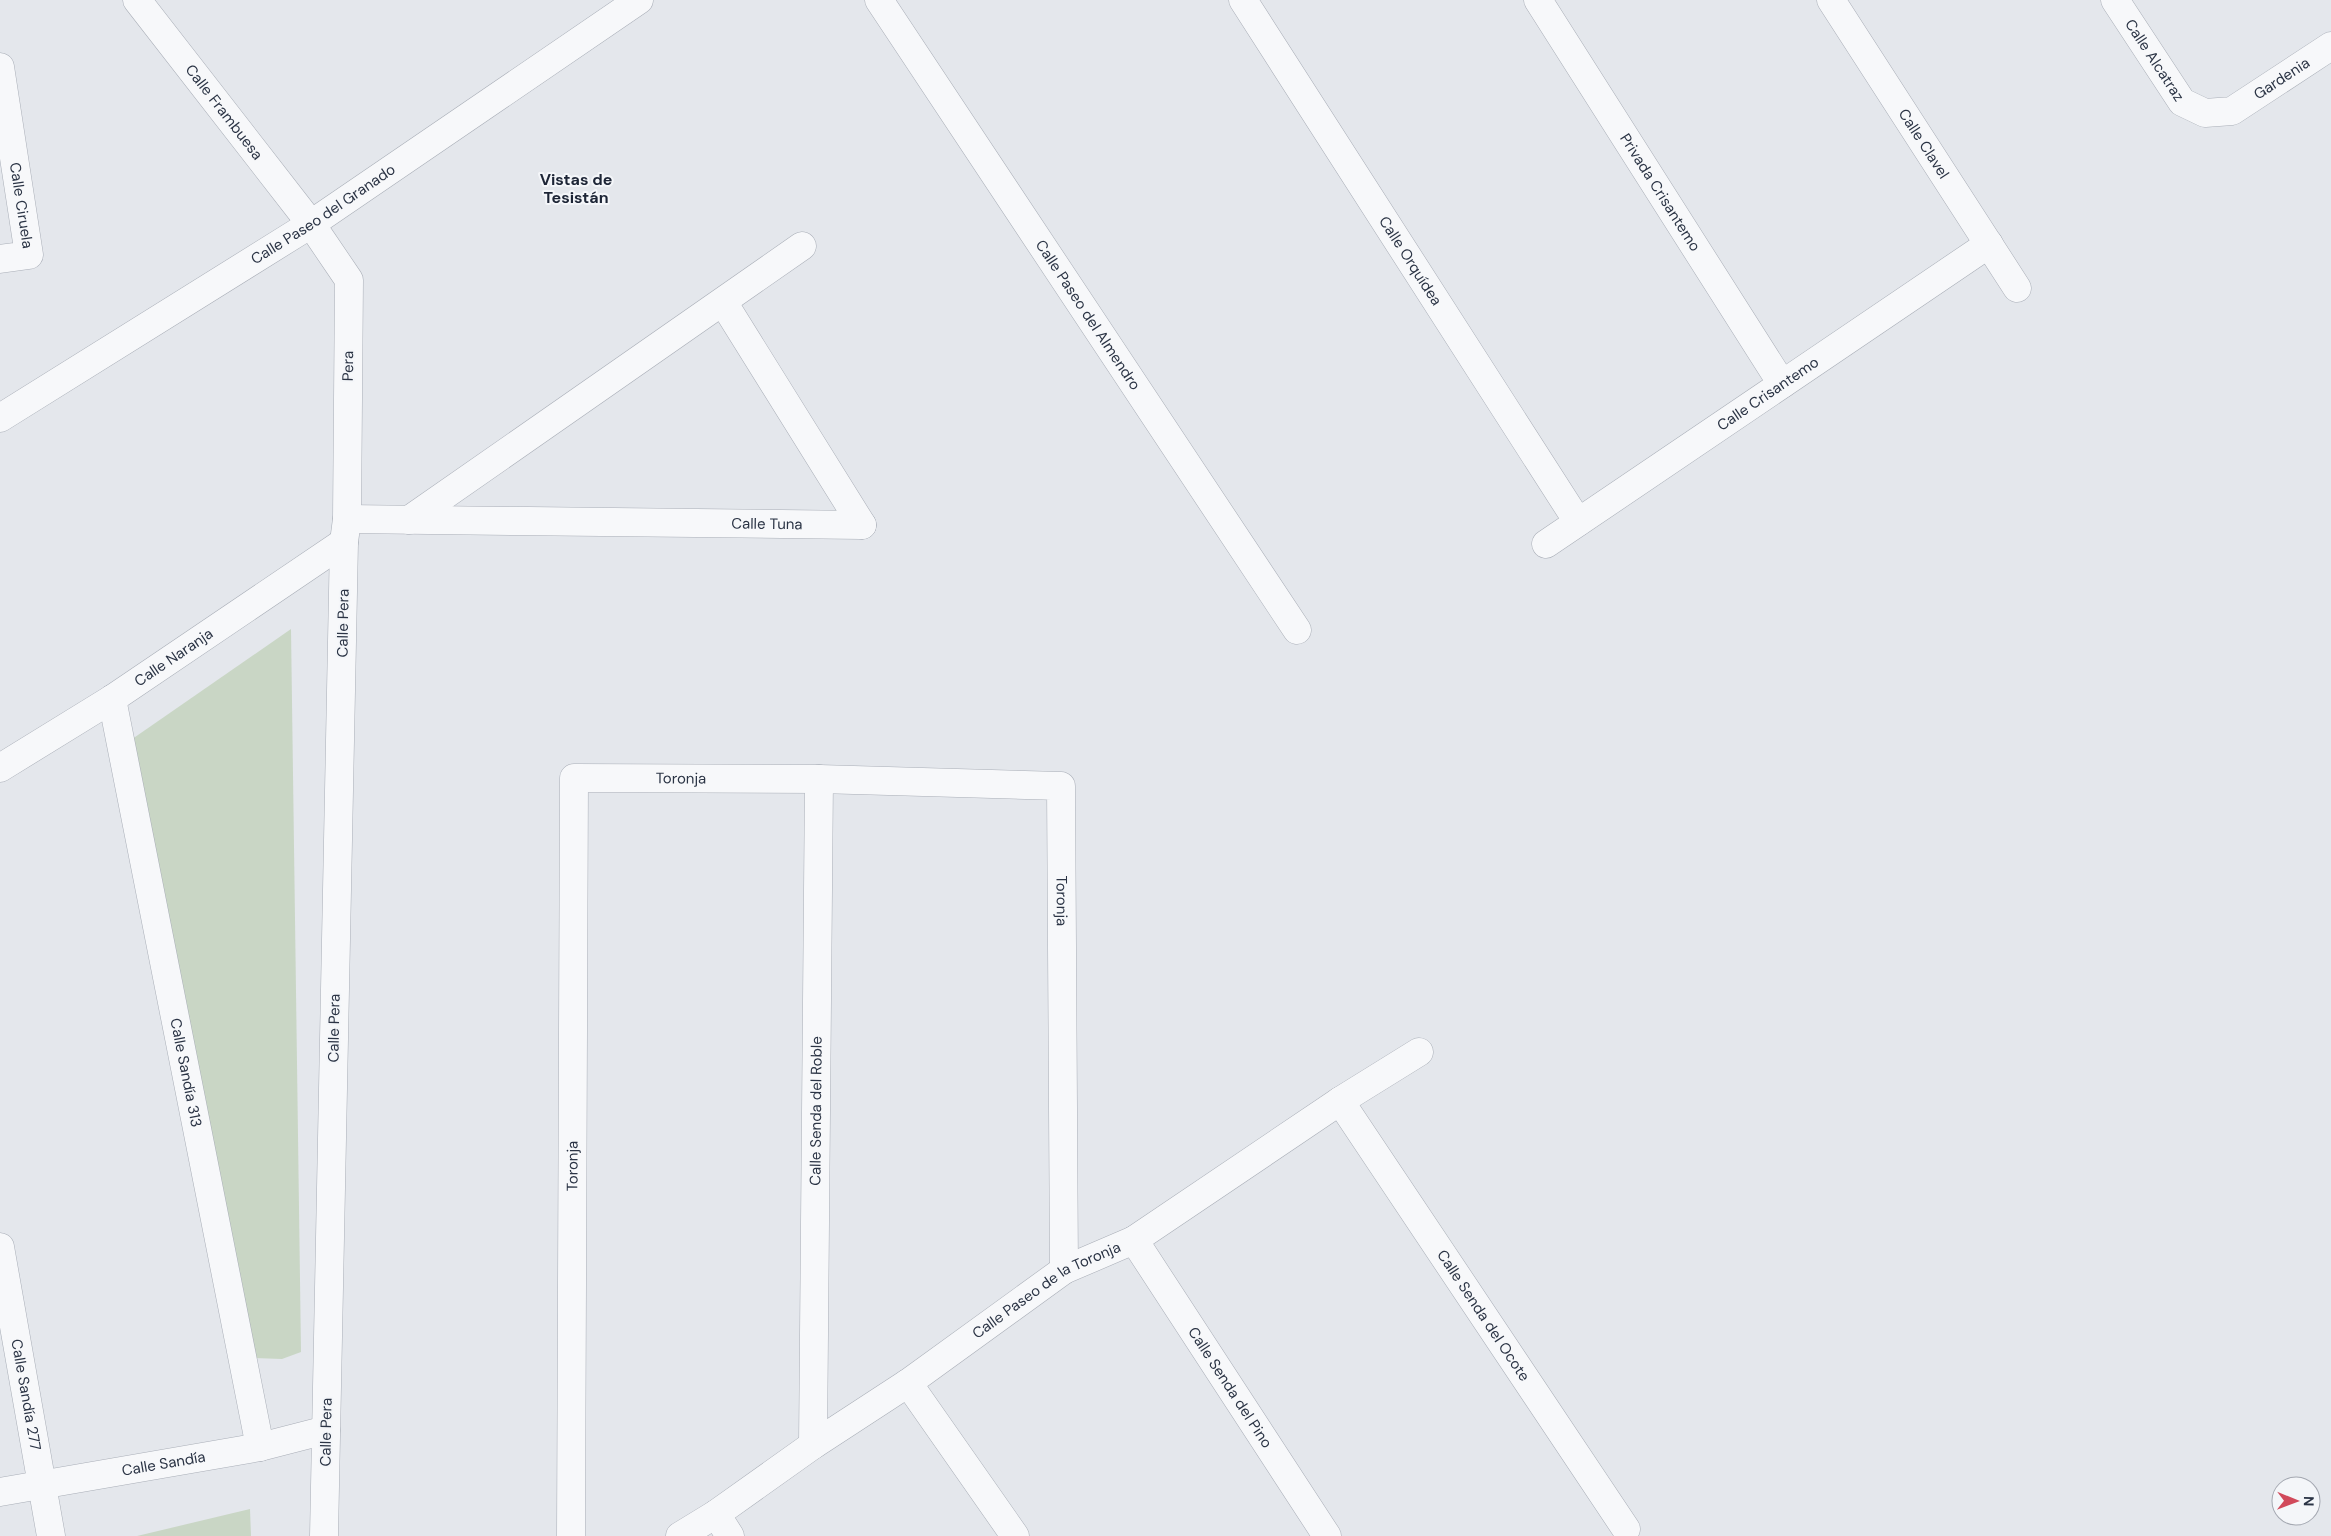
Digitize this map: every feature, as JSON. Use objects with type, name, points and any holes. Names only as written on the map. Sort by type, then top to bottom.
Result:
[{"type":"street","name":"Calle Frambuesa","points":[[137,0],[311,224]]},
{"type":"street","name":"Calle Paseo del Granado","points":[[0,418],[311,224],[639,0]]},
{"type":"street","name":"Calle Paseo del Almendro","points":[[879,0],[1297,630]]},
{"type":"street","name":"Calle Orquídea","points":[[1243,0],[1578,522]]},
{"type":"street","name":"Privada Crisantemo","points":[[1538,0],[1782,384]]},
{"type":"street","name":"Calle Clavel","points":[[1831,0],[2018,288]]},
{"type":"street","name":"Calle Alcatraz","points":[[2115,0],[2182,102],[2205,113],[2232,111]]},
{"type":"street","name":"Gardenia","points":[[2232,111],[2331,46]]},
{"type":"street","name":"Calle Ciruela","points":[[0,67],[29,255],[0,259]]},
{"type":"street","name":"Pera","points":[[311,224],[350,280],[345,530]]},
{"type":"street","name":"Calle Crisantemo","points":[[1546,544],[1989,244]]},
{"type":"street","points":[[410,520],[802,246]]},
{"type":"street","name":"Calle Tuna","points":[[345,530],[410,520],[862,525],[723,302]]},
{"type":"street","name":"Calle Naranja","points":[[0,768],[112,699],[345,530]]},
{"type":"street","name":"Calle Pera","points":[[324,1536],[345,530]]},
{"type":"street","name":"Calle Sandía 313","points":[[112,699],[260,1447]]},
{"type":"street","name":"Toronja","points":[[571,1536],[574,778],[818,779],[1061,786],[1064,1270]]},
{"type":"street","name":"Calle Senda del Roble","points":[[813,1445],[818,779]]},
{"type":"street","name":"Calle Paseo de la Toronja","points":[[680,1536],[723,1525],[813,1445],[908,1383],[1064,1270],[1134,1240],[1340,1101],[1419,1052]]},
{"type":"street","name":"Calle Senda del Ocote","points":[[1340,1101],[1626,1529]]},
{"type":"street","name":"Calle Senda del Pino","points":[[1134,1240],[1327,1536]]},
{"type":"street","name":"Calle Sandía 277","points":[[0,1247],[50,1536]]},
{"type":"street","points":[[908,1383],[1014,1536]]},
{"type":"street","name":"Calle Sandía","points":[[0,1492],[260,1447],[326,1430]]},
{"type":"green space","points":[[291,629],[301,1352],[282,1359],[253,1358],[125,744]]},
{"type":"green space","points":[[250,1509],[251,1536],[137,1536]]},
{"type":"district","name":"Vistas de Tesistán","points":[[576,188]]}]
